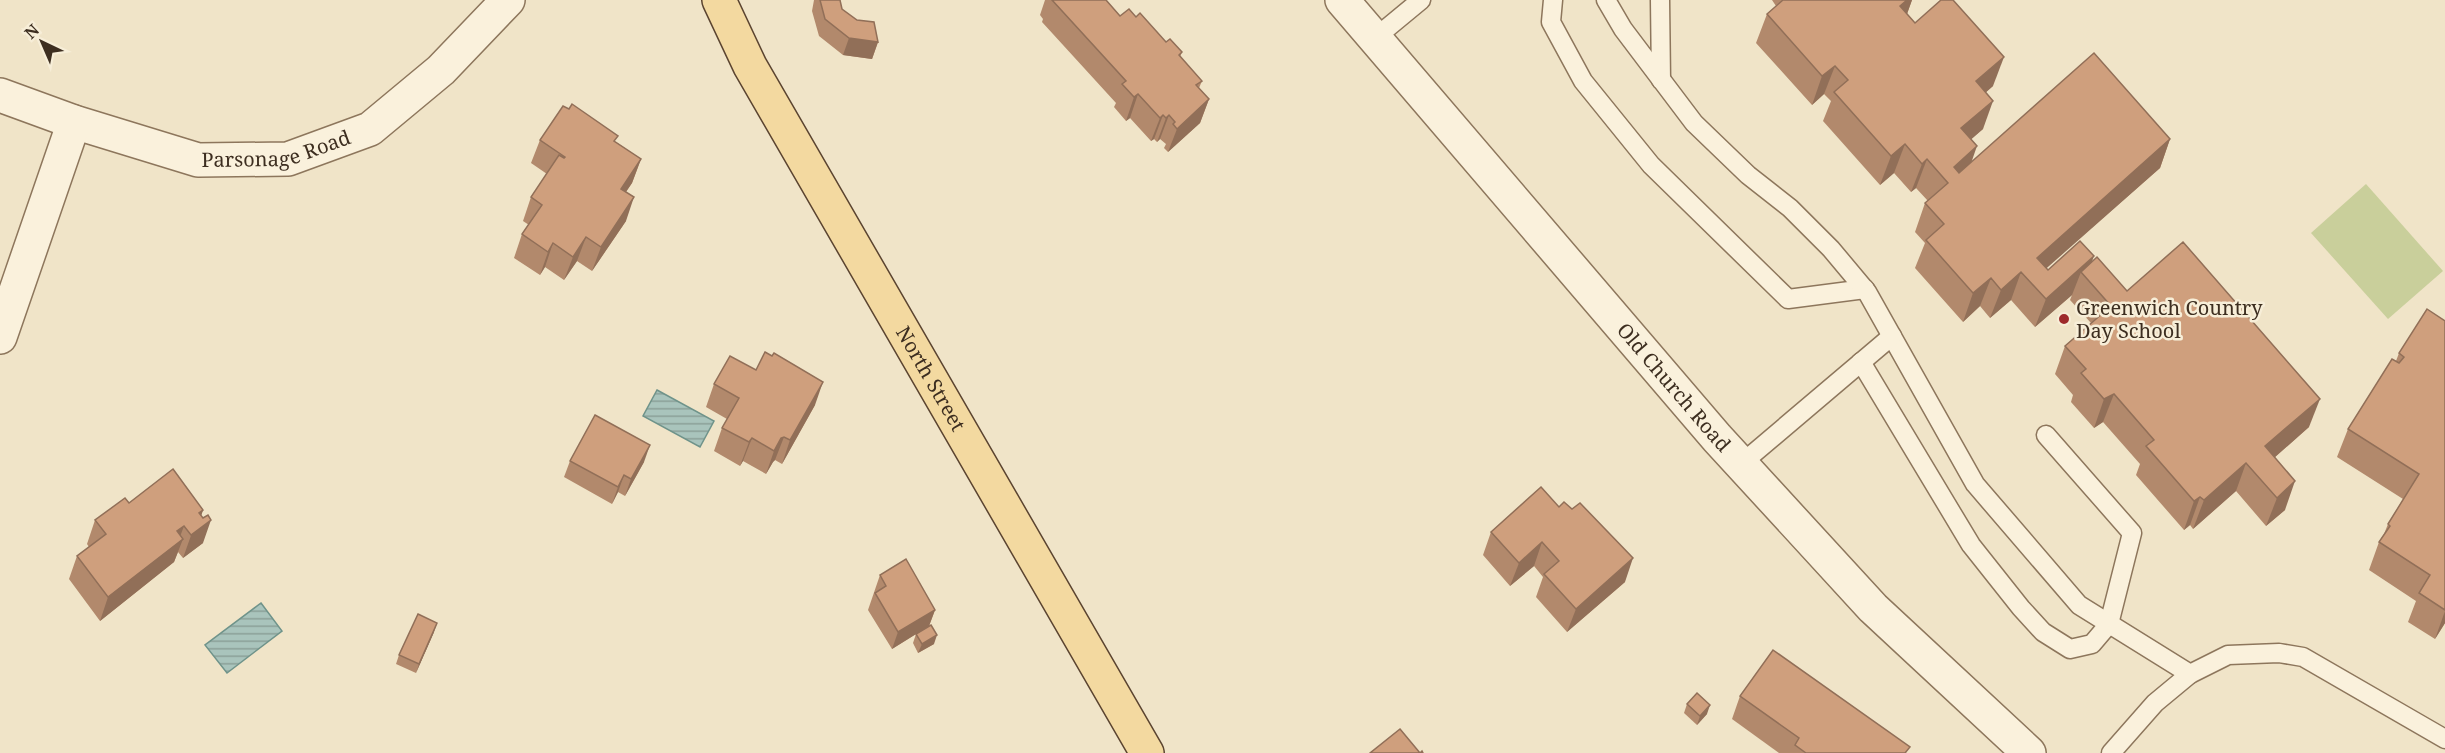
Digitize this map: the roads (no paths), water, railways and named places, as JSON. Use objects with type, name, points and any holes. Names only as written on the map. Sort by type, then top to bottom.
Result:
[{"type":"main road","name":"North Street","points":[[719,0],[750,66],[1147,753]]},
{"type":"street","name":"Parsonage Road","points":[[0,95],[74,122],[198,160],[288,159],[370,129],[441,70],[508,0]]},
{"type":"street","name":"Old Church Road","points":[[1341,0],[1741,464],[1873,608],[2029,753]]},
{"type":"street","points":[[0,337],[74,122]]},
{"type":"lane","points":[[1375,38],[1420,0]]},
{"type":"lane","points":[[1553,0],[1551,22],[1583,81],[1652,165],[1788,299],[1865,289]]},
{"type":"lane","points":[[1606,0],[1623,29],[1694,123],[1748,175],[1790,208],[1832,249],[1865,289],[1975,484],[2079,605],[2190,674]]},
{"type":"lane","points":[[1660,0],[1661,80]]},
{"type":"lane","points":[[1741,464],[1892,336]]},
{"type":"lane","points":[[1861,362],[1971,545],[2043,632],[2070,649],[2092,644],[2109,624],[2132,533],[2046,435]]},
{"type":"lane","points":[[2111,753],[2156,703],[2190,674],[2228,655],[2279,653],[2303,657],[2445,739]]},
{"type":"water","points":[[657,390],[714,421],[700,447],[643,416]]},
{"type":"water","points":[[261,603],[282,631],[227,673],[205,645]]},
{"type":"place","name":"Greenwich Country Day School","points":[[2064,319]]}]
